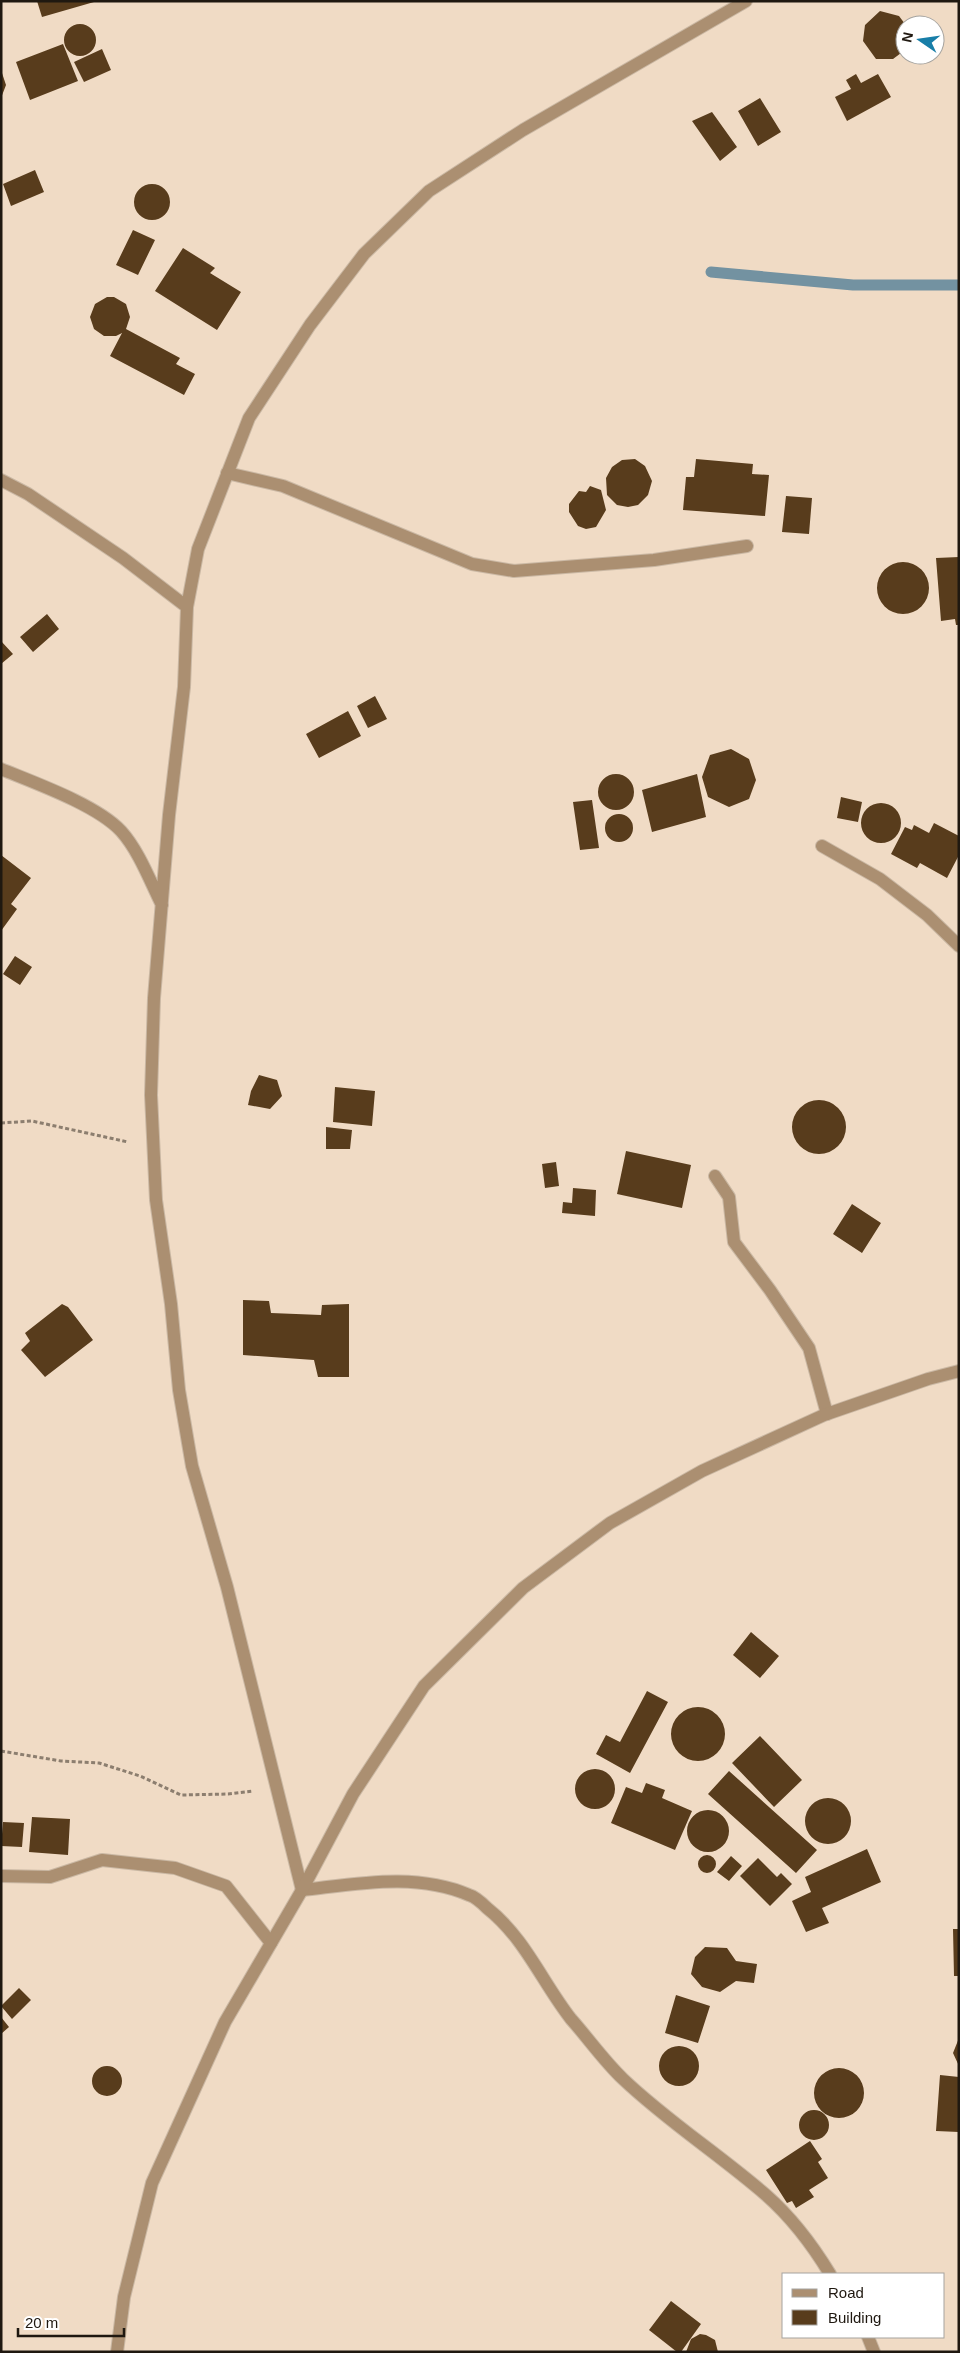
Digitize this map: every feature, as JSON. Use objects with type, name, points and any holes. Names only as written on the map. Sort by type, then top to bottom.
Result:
[{"type":"street","points":[[302,1890],[227,1587],[192,1466],[179,1390],[171,1304],[156,1200],[151,1095],[154,998],[184,687],[188,607],[198,549],[249,418],[310,324],[364,254],[430,191],[523,130],[746,1]]},
{"type":"street","points":[[227,473],[283,486],[472,564],[514,571],[654,560],[747,546]]},
{"type":"street","points":[[1,480],[28,494],[123,558],[188,607]]},
{"type":"street","points":[[1,769],[104,815],[122,832],[142,865],[162,906]]},
{"type":"street","points":[[822,846],[880,879],[927,915],[959,946]]},
{"type":"street","points":[[715,1176],[729,1197],[734,1242],[770,1290],[809,1348],[827,1414]]},
{"type":"street","points":[[117,2352],[124,2297],[152,2183],[225,2022],[302,1890],[353,1794],[424,1686],[523,1588],[610,1523],[702,1471],[827,1414],[928,1379],[959,1371]]},
{"type":"street","points":[[1,1876],[50,1878],[102,1860],[175,1868],[226,1886],[271,1943]]},
{"type":"street","points":[[302,1890],[396,1881],[438,1884],[471,1895],[497,1915],[525,1947],[570,2016],[622,2078],[696,2141],[767,2196],[814,2248],[829,2273]]},
{"type":"street","points":[[868,2338],[874,2352]]},
{"type":"path","points":[[1,1123],[32,1121],[90,1132],[153,1149]]},
{"type":"path","points":[[1,1751],[41,1758],[98,1763],[140,1776],[181,1795],[228,1794],[276,1788]]},
{"type":"building","points":[[37,1],[94,1],[94,2],[42,17]]},
{"type":"building","points":[[880,11],[895,15],[895,58],[876,59],[863,41],[865,25]]},
{"type":"building","points":[[80,24],[91,29],[96,40],[91,51],[80,56],[69,51],[64,40],[69,29]]},
{"type":"building","points":[[63,44],[78,81],[30,100],[16,62]]},
{"type":"building","points":[[102,49],[111,70],[84,82],[74,62]]},
{"type":"building","points":[[1,70],[6,85],[1,98]]},
{"type":"building","points":[[856,74],[861,83],[878,74],[891,97],[847,121],[835,97],[851,89],[846,80]]},
{"type":"building","points":[[760,98],[781,132],[758,146],[738,111]]},
{"type":"building","points":[[712,112],[737,147],[720,161],[692,121]]},
{"type":"building","points":[[35,170],[44,192],[11,206],[3,184]]},
{"type":"building","points":[[152,184],[159,185],[165,189],[169,195],[169,209],[165,215],[159,219],[152,220],[145,219],[139,215],[135,209],[134,202],[135,195],[139,189],[145,185]]},
{"type":"building","points":[[133,230],[155,240],[138,275],[116,265]]},
{"type":"building","points":[[183,248],[215,268],[210,273],[241,292],[217,330],[155,291]]},
{"type":"building","points":[[107,297],[114,297],[126,304],[130,317],[126,329],[180,358],[176,364],[195,374],[184,395],[110,356],[122,333],[116,336],[104,336],[94,329],[90,317],[95,304]]},
{"type":"building","points":[[635,459],[645,466],[652,481],[648,495],[638,505],[628,507],[617,505],[607,495],[606,478],[612,467],[622,460]]},
{"type":"building","points":[[696,459],[753,464],[752,474],[769,475],[765,516],[683,510],[686,477],[694,477]]},
{"type":"building","points":[[590,486],[601,490],[606,510],[596,527],[586,529],[578,526],[569,512],[569,504],[579,491],[586,492]]},
{"type":"building","points":[[786,496],[812,498],[809,534],[782,532]]},
{"type":"building","points":[[959,557],[959,625],[956,625],[955,619],[941,621],[936,558]]},
{"type":"building","points":[[903,562],[913,564],[921,570],[927,578],[929,588],[927,598],[921,606],[913,612],[903,614],[893,612],[885,606],[879,598],[877,588],[879,578],[885,570],[893,564]]},
{"type":"building","points":[[47,614],[59,629],[33,652],[20,637]]},
{"type":"building","points":[[1,641],[13,654],[1,664]]},
{"type":"building","points":[[375,696],[387,719],[368,728],[357,706]]},
{"type":"building","points":[[348,711],[361,736],[319,758],[306,734]]},
{"type":"building","points":[[731,749],[749,759],[756,780],[749,799],[729,807],[708,797],[702,777],[710,755]]},
{"type":"building","points":[[616,774],[623,775],[629,779],[633,785],[633,799],[629,805],[623,809],[616,810],[609,809],[603,805],[599,799],[598,792],[599,785],[603,779],[609,775]]},
{"type":"building","points":[[697,774],[706,817],[652,832],[642,790]]},
{"type":"building","points":[[841,797],[862,802],[858,822],[837,818]]},
{"type":"building","points":[[592,800],[599,848],[580,850],[573,802]]},
{"type":"building","points":[[877,803],[885,803],[892,806],[898,812],[901,823],[898,834],[892,840],[885,843],[877,843],[870,840],[864,834],[861,827],[861,819],[864,812],[870,806]]},
{"type":"building","points":[[619,814],[629,818],[633,828],[629,838],[619,842],[609,838],[605,828],[609,818]]},
{"type":"building","points":[[934,823],[959,836],[959,855],[947,878],[920,863],[917,868],[891,854],[905,827],[912,830],[914,825],[929,833]]},
{"type":"building","points":[[1,855],[31,878],[11,904],[17,909],[1,931]]},
{"type":"building","points":[[15,956],[32,967],[20,985],[3,974]]},
{"type":"building","points":[[259,1075],[277,1080],[282,1096],[270,1109],[248,1105],[251,1091]]},
{"type":"building","points":[[335,1087],[375,1091],[372,1126],[333,1122]]},
{"type":"building","points":[[814,1100],[824,1100],[834,1104],[842,1112],[846,1127],[842,1142],[834,1150],[824,1154],[814,1154],[804,1150],[796,1142],[792,1132],[792,1122],[796,1112],[804,1104]]},
{"type":"building","points":[[326,1127],[352,1130],[350,1149],[326,1149]]},
{"type":"building","points":[[626,1151],[691,1165],[682,1208],[617,1194]]},
{"type":"building","points":[[556,1162],[559,1186],[545,1188],[542,1164]]},
{"type":"building","points":[[573,1188],[596,1190],[595,1216],[562,1213],[563,1202],[572,1203]]},
{"type":"building","points":[[852,1204],[881,1223],[862,1253],[833,1234]]},
{"type":"building","points":[[243,1300],[269,1301],[271,1313],[321,1315],[322,1305],[349,1304],[349,1377],[318,1377],[314,1360],[243,1355]]},
{"type":"building","points":[[62,1304],[68,1307],[93,1340],[45,1377],[21,1350],[30,1341],[25,1333]]},
{"type":"building","points":[[751,1632],[779,1656],[760,1678],[733,1655]]},
{"type":"building","points":[[647,1691],[668,1702],[630,1773],[596,1754],[606,1735],[620,1742]]},
{"type":"building","points":[[698,1707],[708,1709],[717,1715],[723,1724],[725,1734],[723,1744],[717,1753],[708,1759],[698,1761],[688,1759],[679,1753],[673,1744],[671,1734],[673,1724],[679,1715],[688,1709]]},
{"type":"building","points":[[760,1736],[802,1780],[774,1807],[732,1763]]},
{"type":"building","points":[[595,1769],[609,1775],[615,1789],[609,1803],[595,1809],[581,1803],[575,1789],[581,1775]]},
{"type":"building","points":[[729,1771],[817,1850],[796,1873],[708,1794]]},
{"type":"building","points":[[646,1783],[665,1790],[662,1798],[692,1811],[675,1850],[611,1823],[626,1787],[642,1793]]},
{"type":"building","points":[[828,1798],[841,1802],[847,1808],[851,1821],[847,1834],[841,1840],[828,1844],[815,1840],[809,1834],[805,1821],[809,1808],[815,1802]]},
{"type":"building","points":[[708,1810],[723,1816],[729,1831],[723,1846],[708,1852],[693,1846],[687,1831],[693,1816]]},
{"type":"building","points":[[32,1817],[70,1819],[68,1855],[29,1852]]},
{"type":"building","points":[[3,1822],[24,1823],[22,1847],[1,1846]]},
{"type":"building","points":[[867,1849],[881,1882],[822,1908],[829,1923],[806,1932],[792,1901],[811,1892],[805,1877]]},
{"type":"building","points":[[707,1855],[713,1858],[716,1864],[713,1870],[707,1873],[701,1870],[698,1864],[701,1858]]},
{"type":"building","points":[[731,1856],[742,1866],[729,1881],[717,1872]]},
{"type":"building","points":[[758,1858],[777,1877],[781,1873],[792,1884],[770,1906],[740,1876]]},
{"type":"building","points":[[953,1929],[959,1929],[959,1976],[954,1976]]},
{"type":"building","points":[[705,1947],[727,1948],[736,1961],[757,1964],[754,1983],[736,1981],[720,1992],[702,1987],[691,1974],[695,1957]]},
{"type":"building","points":[[19,1988],[31,2000],[12,2019],[1,2006]]},
{"type":"building","points":[[676,1995],[710,2006],[698,2043],[665,2033]]},
{"type":"building","points":[[1,2017],[9,2027],[1,2034]]},
{"type":"building","points":[[959,2038],[959,2066],[953,2053]]},
{"type":"building","points":[[683,2046],[690,2049],[696,2055],[699,2066],[698,2074],[690,2083],[683,2086],[675,2086],[668,2083],[660,2074],[659,2062],[662,2055],[671,2047]]},
{"type":"building","points":[[107,2066],[118,2070],[122,2081],[118,2092],[107,2096],[96,2092],[92,2081],[96,2070]]},
{"type":"building","points":[[839,2068],[848,2070],[859,2079],[864,2093],[862,2102],[853,2113],[839,2118],[830,2116],[819,2107],[814,2093],[816,2084],[825,2073]]},
{"type":"building","points":[[940,2075],[959,2077],[959,2132],[936,2131]]},
{"type":"building","points":[[814,2110],[825,2114],[829,2125],[825,2136],[814,2140],[803,2136],[799,2125],[803,2114]]},
{"type":"building","points":[[810,2141],[822,2159],[818,2162],[828,2178],[809,2190],[814,2197],[796,2208],[792,2201],[787,2203],[766,2170]]},
{"type":"building","points":[[671,2301],[701,2324],[681,2352],[677,2352],[649,2330]]},
{"type":"building","points":[[700,2334],[715,2340],[718,2352],[686,2352],[691,2339]]},
{"type":"waterway","points":[[711,272],[853,285],[959,285]]}]
